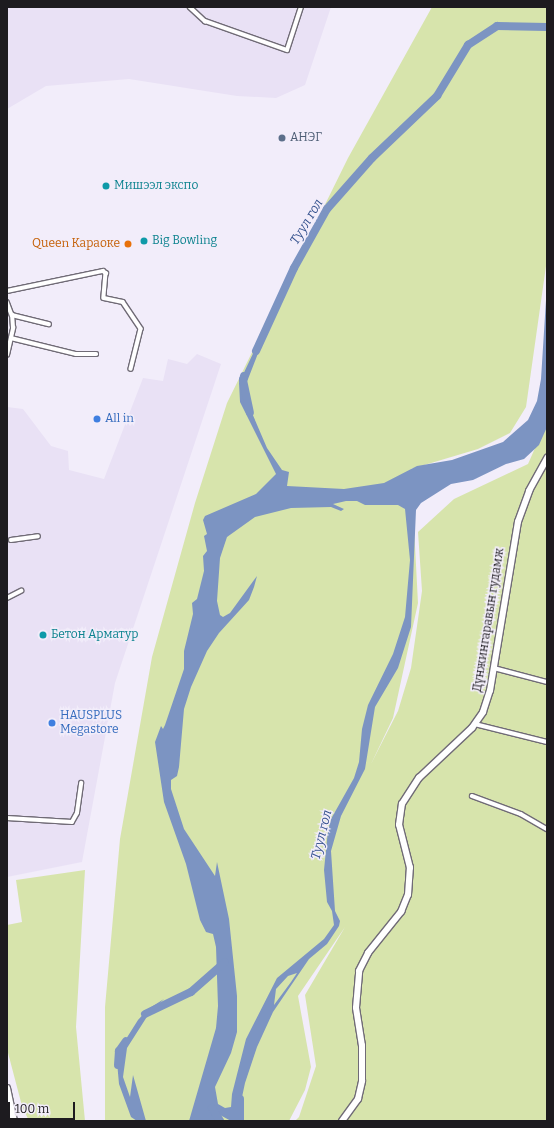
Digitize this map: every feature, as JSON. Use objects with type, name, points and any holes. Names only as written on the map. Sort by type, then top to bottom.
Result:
[{"type":"highway","points":[[7,1088],[14,1121]]},
{"type":"highway","points":[[7,1109],[8,1121]]},
{"type":"main road","name":"Дүнжингаравын гудамж","points":[[342,1121],[358,1099],[362,1081],[362,1046],[356,1008],[359,971],[372,946],[401,912],[408,895],[410,868],[399,825],[402,804],[419,778],[475,724],[489,696],[518,522],[529,491],[547,458]]},
{"type":"street","points":[[190,7],[204,21],[287,50],[301,7]]},
{"type":"street","points":[[7,291],[103,270],[106,273],[104,298],[124,302],[141,329],[130,368]]},
{"type":"street","points":[[7,302],[14,323],[7,355]]},
{"type":"street","points":[[12,315],[49,324]]},
{"type":"street","points":[[11,338],[76,354],[96,354]]},
{"type":"street","points":[[11,540],[38,536]]},
{"type":"street","points":[[7,598],[21,591]]},
{"type":"street","points":[[494,668],[547,682]]},
{"type":"street","points":[[475,724],[547,742]]},
{"type":"street","points":[[7,818],[72,822],[77,813],[81,783]]},
{"type":"street","points":[[472,796],[521,814],[547,829]]},
{"type":"shaded area","points":[[7,7],[331,7],[305,85],[276,98],[237,96],[129,79],[46,86],[7,109]]},
{"type":"shaded area","points":[[197,354],[221,364],[115,683],[82,862],[7,877],[7,407],[23,409],[51,446],[68,451],[69,470],[104,479],[143,378],[163,381],[168,359],[187,364]]},
{"type":"green space","points":[[432,7],[547,7],[547,259],[526,407],[510,433],[478,449],[411,469],[418,603],[393,718],[371,764],[398,711],[411,668],[422,591],[418,532],[454,499],[528,464],[547,421],[547,1121],[295,1121],[299,1117],[316,1066],[305,995],[345,927],[298,996],[311,1067],[305,1090],[289,1121],[105,1121],[105,1007],[120,839],[152,657],[195,503],[227,403],[348,158]]},
{"type":"green space","points":[[85,870],[76,1027],[85,1121],[29,1121],[22,1106],[7,1049],[7,925],[22,922],[16,880]]},
{"type":"water","points":[[547,284],[547,427],[539,445],[524,459],[506,464],[473,480],[451,484],[421,503],[416,510],[411,627],[398,668],[375,707],[365,769],[341,816],[331,851],[335,911],[340,921],[339,926],[327,944],[309,959],[273,1012],[257,1047],[245,1083],[238,1116],[240,1121],[231,1121],[220,1115],[216,1117],[217,1121],[189,1121],[216,1028],[218,1006],[216,947],[213,934],[206,932],[200,920],[186,864],[164,802],[155,742],[161,726],[163,729],[165,725],[184,669],[184,651],[193,614],[192,603],[197,599],[204,571],[203,556],[207,551],[204,536],[207,534],[203,520],[205,516],[256,494],[276,474],[240,402],[239,383],[259,341],[262,343],[243,392],[267,448],[282,470],[289,472],[287,486],[344,489],[384,483],[417,466],[452,460],[503,442],[528,420],[537,401],[541,379]],"holes":[[[346,501],[357,501],[365,505],[398,505],[405,509],[410,560],[405,617],[393,654],[368,705],[362,729],[359,762],[354,778],[331,819],[328,830],[324,870],[327,902],[332,911],[334,925],[324,939],[277,978],[246,1039],[232,1094],[231,1107],[225,1108],[218,1104],[215,1087],[231,1053],[237,1032],[237,996],[229,919],[217,862],[215,876],[184,829],[171,789],[171,780],[177,776],[179,767],[184,709],[191,687],[207,651],[219,633],[249,600],[257,576],[230,613],[223,617],[220,615],[217,601],[220,558],[227,537],[255,517],[291,508],[331,507],[341,511],[344,509],[333,504]],[[297,973],[291,982],[274,1005],[276,989],[288,976]]]},
{"type":"water","points":[[164,999],[150,1012],[127,1048],[123,1077],[130,1097],[133,1075],[146,1121],[137,1121],[131,1117],[119,1084],[117,1062],[121,1047],[138,1020],[148,1009]]},
{"type":"waterway","name":"Туул гол","points":[[256,351],[294,268],[327,209],[372,158],[437,96],[468,45],[497,26],[547,27]]},
{"type":"waterway","name":"Туул гол","points":[[244,376],[243,380],[250,412]]},
{"type":"waterway","name":"Туул гол","points":[[145,1014],[191,992],[225,962]]},
{"type":"waterway","name":"Туул гол","points":[[118,1065],[119,1051],[126,1041]]},
{"type":"waterway","name":"Туул гол","points":[[240,1099],[240,1121]]},
{"type":"waterway","name":"Туул гол","points":[[212,1108],[220,1121]]},
{"type":"place","name":"АНЭГ","points":[[282,138]]},
{"type":"place","name":"Мишээл экспо","points":[[106,186]]},
{"type":"place","name":"Big Bowling","points":[[144,241]]},
{"type":"place","name":"Queen Караоке","points":[[128,244]]},
{"type":"place","name":"All in","points":[[97,419]]},
{"type":"place","name":"Бетон Арматур","points":[[43,635]]},
{"type":"place","name":"HAUSPLUS Megastore","points":[[52,723]]}]
